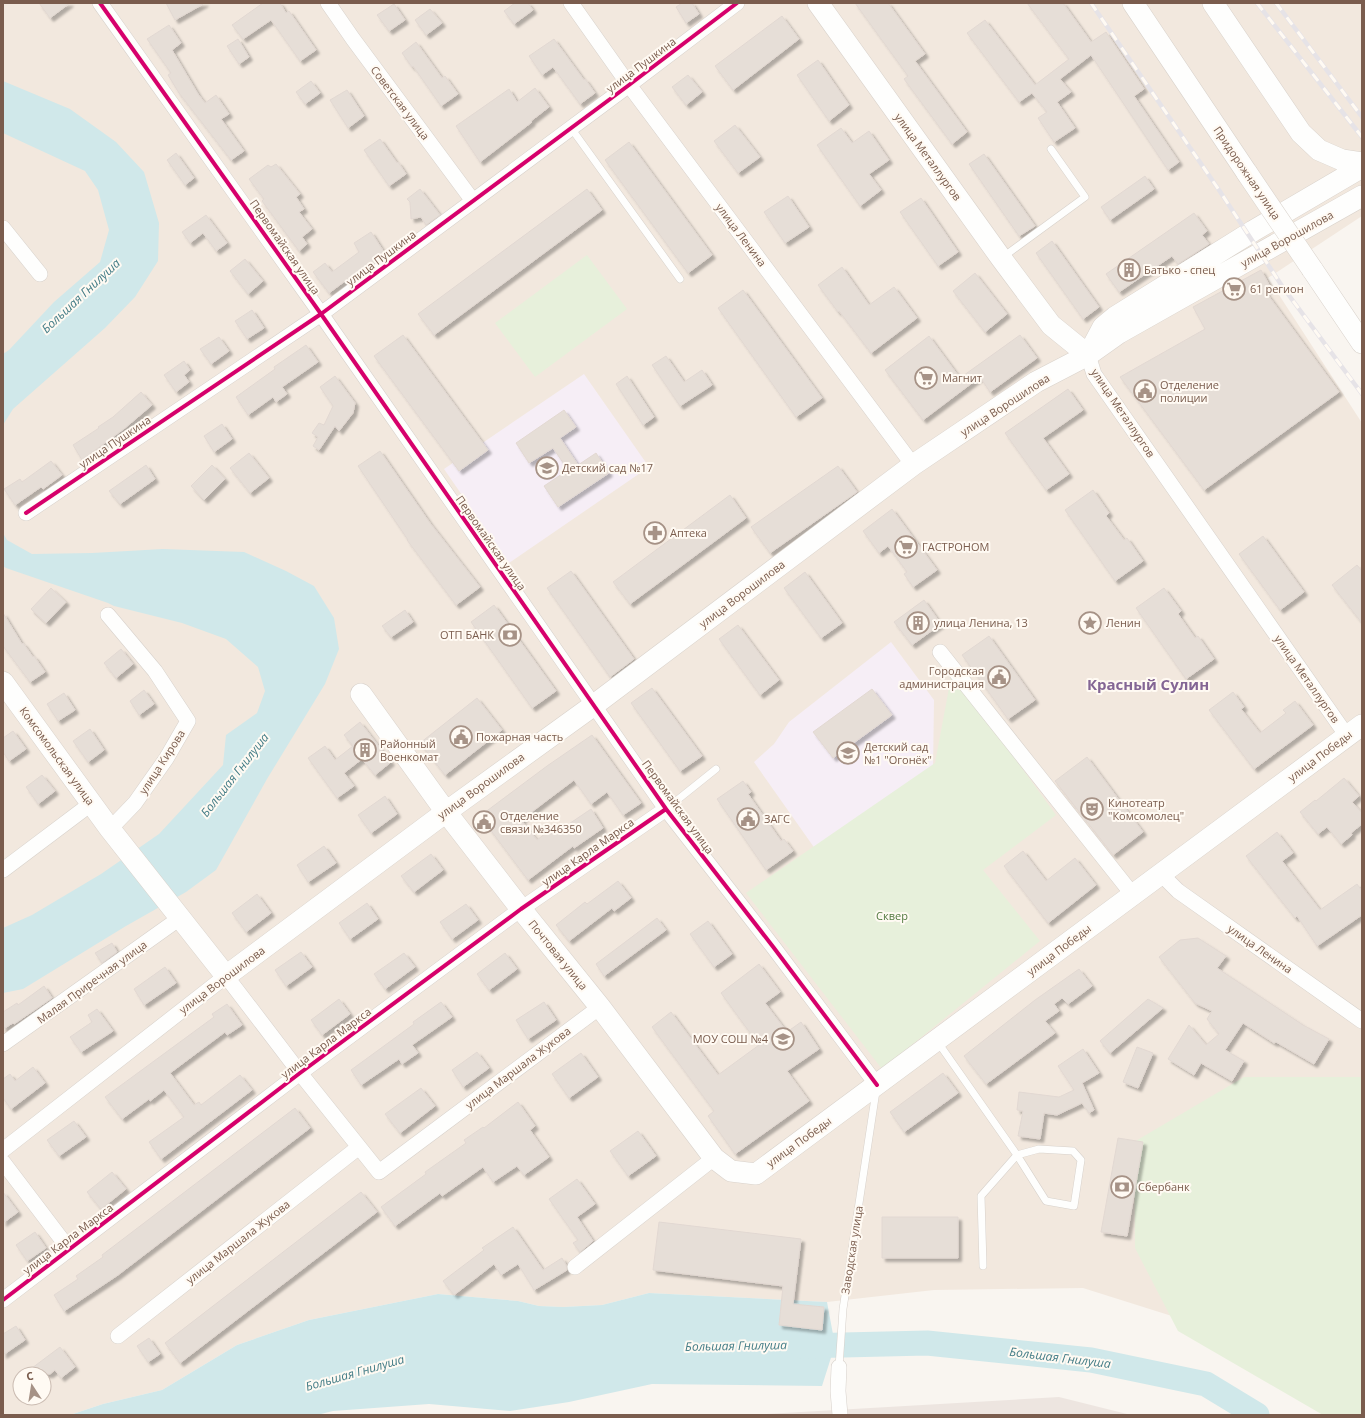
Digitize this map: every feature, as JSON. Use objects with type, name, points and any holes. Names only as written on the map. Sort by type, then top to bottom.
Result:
[{"type":"main road","name":"улица Металлургов","points":[[818,3],[1001,258],[1051,325],[1088,355]]},
{"type":"main road","name":"Придорожная улица","points":[[1133,3],[1362,343]]},
{"type":"main road","points":[[1213,3],[1301,133],[1319,150],[1342,160],[1362,163]]},
{"type":"main road","name":"улица Ворошилова","points":[[1088,355],[1103,327],[1115,317],[1253,231],[1362,167]]},
{"type":"main road","name":"улица Ворошилова","points":[[226,976],[446,812],[594,705],[913,465],[1036,382],[1088,355],[1119,333],[1362,196]]},
{"type":"main road","name":"Комсомольская улица","points":[[3,682],[110,829],[175,912]]},
{"type":"main road","name":"Почтовая улица","points":[[361,694],[446,812],[521,909],[600,1007],[714,1158],[731,1171],[756,1174]]},
{"type":"main road","name":"улица Победы","points":[[756,1174],[1354,730]]},
{"type":"main road","points":[[175,912],[226,976]]},
{"type":"street","name":"Первомайская улица","points":[[100,3],[321,314],[666,809],[774,948],[877,1085]]},
{"type":"street","name":"Советская улица","points":[[328,3],[473,201]]},
{"type":"street","name":"улица Ленина","points":[[571,3],[629,85],[913,465]]},
{"type":"street","name":"улица Пушкина","points":[[26,513],[321,314],[572,128],[736,3]]},
{"type":"street","points":[[3,228],[40,274]]},
{"type":"street","name":"улица Металлургов","points":[[1088,355],[1094,374],[1354,730]]},
{"type":"street","name":"улица Кирова","points":[[108,616],[155,671],[188,721],[166,759],[134,803],[110,829]]},
{"type":"street","points":[[940,652],[1133,895]]},
{"type":"street","points":[[3,870],[92,803]]},
{"type":"street","name":"улица Карла Маркса","points":[[3,1300],[300,1073],[521,909],[666,809]]},
{"type":"street","name":"улица Ленина","points":[[1162,874],[1185,896],[1362,1021]]},
{"type":"street","name":"Малая Приречная улица","points":[[3,1044],[175,912]]},
{"type":"street","points":[[226,976],[359,1147]]},
{"type":"street","name":"улица Ворошилова","points":[[3,1150],[226,976]]},
{"type":"street","name":"улица Маршала Жукова","points":[[118,1336],[359,1147],[379,1172],[600,1007]]},
{"type":"street","points":[[574,1267],[714,1158]]},
{"type":"street","points":[[3,1162],[70,1249]]},
{"type":"street","name":"Заводская улица","points":[[839,1367],[838,1391],[840,1415]]},
{"type":"lane","points":[[572,128],[680,278]]},
{"type":"lane","points":[[1001,258],[1085,197],[1051,149]]},
{"type":"lane","points":[[666,809],[716,769]]},
{"type":"lane","points":[[937,1041],[1017,1155],[1046,1201],[1074,1206],[1081,1160],[1073,1151],[1039,1149],[1017,1155],[981,1196],[983,1266]]},
{"type":"lane","name":"Заводская улица","points":[[839,1367],[843,1309],[877,1085]]},
{"type":"shaded area","points":[[3,3],[1362,3],[1362,216],[1268,278],[1362,423],[1362,1415],[1194,1323],[1083,1288],[934,1290],[827,1302],[649,1293],[602,1305],[563,1307],[539,1306],[518,1301],[438,1294],[309,1320],[237,1345],[162,1390],[103,1404],[70,1415],[3,1415]]},
{"type":"shaded area","name":"Детский сад №17","points":[[584,374],[649,467],[509,563],[444,469]]},
{"type":"shaded area","name":"Детский сад №1 \"Огонёк\"","points":[[891,642],[934,700],[933,771],[818,853],[754,762],[774,744],[789,722]]},
{"type":"shaded area","points":[[1059,1397],[1131,1415],[751,1415]]},
{"type":"green space","points":[[587,255],[627,309],[535,377],[495,323]]},
{"type":"green space","name":"Сквер","points":[[952,672],[1056,815],[983,870],[1040,941],[882,1069],[746,893],[935,763]]},
{"type":"green space","points":[[1244,1077],[1362,1077],[1362,1415],[1323,1415],[1178,1331],[1135,1248],[1134,1142]]},
{"type":"water","points":[[3,81],[70,109],[116,142],[144,172],[159,223],[158,261],[135,297],[105,328],[13,409],[3,425],[3,354],[9,350],[54,302],[100,262],[109,230],[98,190],[85,171],[3,133]]},
{"type":"water","points":[[3,533],[7,540],[32,554],[92,553],[163,549],[244,552],[286,571],[314,586],[334,618],[339,649],[325,684],[267,779],[216,870],[186,892],[126,926],[23,989],[3,993],[3,928],[32,915],[101,874],[159,834],[223,765],[226,735],[257,713],[265,691],[258,667],[226,639],[182,623],[114,606],[6,568],[3,566]]},
{"type":"water","points":[[649,1293],[827,1302],[835,1345],[822,1386],[652,1384],[569,1402],[510,1411],[429,1404],[333,1411],[317,1415],[70,1415],[103,1404],[162,1390],[237,1345],[309,1320],[438,1294],[518,1301],[539,1306],[563,1307],[602,1305]]},
{"type":"building","points":[[39,3],[70,3],[50,18]]},
{"type":"building","points":[[166,3],[205,3],[175,20]]},
{"type":"building","points":[[263,3],[280,3],[286,13],[289,11],[316,50],[300,61],[271,20],[243,39],[232,25]]},
{"type":"building","points":[[515,3],[528,3],[533,10],[514,24],[504,11]]},
{"type":"building","points":[[682,3],[692,3],[699,14],[686,23],[676,7]]},
{"type":"building","points":[[855,3],[888,3],[925,54],[915,61],[967,132],[952,144],[904,79],[908,76]]},
{"type":"building","points":[[1027,3],[1063,3],[1091,42],[1106,32],[1144,89],[1134,96],[1179,162],[1168,170],[1091,55],[1060,79],[1071,92],[1057,102],[1075,128],[1054,142],[1038,118],[1047,112],[1032,93],[1019,102],[967,33],[985,20],[1035,85],[1069,59]]},
{"type":"building","points":[[394,4],[405,20],[389,31],[377,15]]},
{"type":"building","points":[[430,9],[442,23],[426,35],[415,20]]},
{"type":"building","points":[[782,16],[799,39],[733,90],[715,66]]},
{"type":"building","points":[[169,25],[181,43],[172,50],[198,94],[205,103],[216,95],[229,114],[221,119],[244,151],[231,160],[179,93],[168,75],[171,73],[147,39]]},
{"type":"building","points":[[238,39],[249,57],[239,64],[227,46]]},
{"type":"building","points":[[554,39],[595,93],[580,104],[553,67],[542,75],[529,56]]},
{"type":"building","points":[[416,42],[442,78],[445,76],[458,94],[441,106],[402,53]]},
{"type":"building","points":[[818,60],[849,105],[829,121],[797,75]]},
{"type":"building","points":[[688,75],[702,92],[686,105],[672,87]]},
{"type":"building","points":[[311,81],[320,93],[305,104],[296,92]]},
{"type":"building","points":[[535,88],[549,107],[480,162],[456,126],[509,89],[517,102]]},
{"type":"building","points":[[347,90],[364,116],[348,128],[330,100]]},
{"type":"building","points":[[735,125],[760,157],[738,173],[714,141]]},
{"type":"building","points":[[841,128],[852,143],[869,131],[889,160],[869,174],[881,190],[860,206],[817,145]]},
{"type":"building","points":[[380,139],[406,174],[389,186],[364,150]]},
{"type":"building","points":[[629,142],[712,255],[688,273],[605,160]]},
{"type":"building","points":[[176,153],[194,178],[185,185],[167,160]]},
{"type":"building","points":[[984,154],[1035,226],[1019,236],[969,164]]},
{"type":"building","points":[[276,164],[300,194],[296,197],[304,209],[299,212],[312,229],[302,237],[307,244],[299,251],[262,201],[264,199],[249,179],[268,165],[271,167]]},
{"type":"building","points":[[1145,176],[1154,189],[1110,220],[1101,207]]},
{"type":"building","points":[[420,189],[440,215],[426,225],[421,217],[411,219],[410,202],[407,199]]},
{"type":"building","points":[[587,189],[602,210],[434,335],[418,314]]},
{"type":"building","points":[[788,196],[809,227],[785,243],[764,212]]},
{"type":"building","points":[[921,198],[958,252],[938,266],[900,212]]},
{"type":"building","points":[[1194,213],[1207,231],[1202,235],[1209,244],[1178,264],[1172,256],[1119,292],[1106,274]]},
{"type":"building","points":[[206,215],[227,243],[216,251],[203,233],[190,243],[182,232]]},
{"type":"building","points":[[371,232],[386,255],[369,267],[368,264],[329,293],[313,272],[325,263],[332,272],[359,252],[354,243]]},
{"type":"building","points":[[1052,241],[1099,307],[1083,319],[1036,253]]},
{"type":"building","points":[[245,259],[263,281],[248,294],[230,271]]},
{"type":"building","points":[[842,267],[869,305],[894,287],[917,318],[871,353],[818,285]]},
{"type":"building","points":[[1261,270],[1271,288],[1265,291],[1339,392],[1204,490],[1120,377],[1205,329],[1193,307]]},
{"type":"building","points":[[975,273],[1007,314],[985,332],[953,291]]},
{"type":"building","points":[[743,290],[822,398],[796,417],[718,308]]},
{"type":"building","points":[[252,310],[264,328],[247,339],[235,321]]},
{"type":"building","points":[[403,335],[488,450],[459,471],[374,356]]},
{"type":"building","name":"Магнит","points":[[1020,335],[1037,358],[990,392],[980,377],[923,420],[885,370],[929,336],[960,378]]},
{"type":"building","points":[[219,337],[229,351],[211,364],[200,349]]},
{"type":"building","points":[[306,345],[318,362],[282,387],[287,394],[276,402],[273,397],[248,415],[236,397],[275,369],[274,367]]},
{"type":"building","points":[[666,356],[684,382],[702,370],[712,385],[680,406],[652,365]]},
{"type":"building","points":[[184,361],[190,370],[184,375],[189,382],[176,392],[164,375]]},
{"type":"building","points":[[335,376],[355,403],[353,413],[339,431],[335,426],[319,450],[313,446],[318,437],[312,433],[319,423],[324,425],[333,406],[320,387]]},
{"type":"building","points":[[627,376],[654,417],[643,425],[616,384]]},
{"type":"building","points":[[1068,389],[1083,410],[1043,438],[1069,474],[1046,490],[1005,433]]},
{"type":"building","points":[[141,392],[152,405],[125,428],[82,460],[73,445],[99,428],[98,427],[113,417]]},
{"type":"building","name":"Детский сад №17","points":[[564,410],[576,427],[560,438],[578,465],[596,453],[609,473],[558,507],[544,486],[568,470],[553,448],[529,463],[516,443]]},
{"type":"building","points":[[222,424],[232,439],[214,452],[204,436]]},
{"type":"building","points":[[380,451],[430,523],[480,587],[456,605],[407,540],[358,466]]},
{"type":"building","points":[[249,453],[269,478],[250,493],[230,468]]},
{"type":"building","points":[[51,461],[62,475],[43,489],[41,487],[15,505],[4,489],[20,479],[22,482]]},
{"type":"building","points":[[146,465],[155,479],[120,504],[109,491]]},
{"type":"building","points":[[212,465],[225,479],[204,500],[191,486]]},
{"type":"building","points":[[838,466],[857,492],[770,553],[751,527]]},
{"type":"building","points":[[1093,490],[1109,513],[1106,516],[1124,540],[1127,538],[1143,561],[1115,581],[1065,510]]},
{"type":"building","points":[[730,495],[746,518],[630,604],[613,582]]},
{"type":"building","points":[[892,509],[937,570],[913,587],[904,574],[907,572],[888,546],[879,553],[863,531]]},
{"type":"building","points":[[1263,536],[1304,592],[1280,610],[1239,554]]},
{"type":"building","points":[[1357,565],[1362,571],[1362,623],[1332,585]]},
{"type":"building","points":[[571,571],[634,659],[610,677],[547,588]]},
{"type":"building","points":[[805,572],[842,623],[821,638],[784,588]]},
{"type":"building","points":[[51,588],[66,602],[46,623],[31,609]]},
{"type":"building","points":[[1164,588],[1181,611],[1178,614],[1195,638],[1198,636],[1214,659],[1186,679],[1136,608]]},
{"type":"building","name":"улица Ленина, 13","points":[[924,600],[941,624],[912,645],[894,622]]},
{"type":"building","points":[[494,605],[556,691],[532,708],[471,622]]},
{"type":"building","points":[[405,610],[413,622],[391,637],[382,626]]},
{"type":"building","points":[[3,613],[22,644],[23,643],[33,657],[34,656],[45,672],[30,682],[3,646]]},
{"type":"building","points":[[738,625],[779,680],[760,695],[719,639]]},
{"type":"building","name":"Городская администрация","points":[[989,636],[1035,700],[1008,719],[962,655]]},
{"type":"building","points":[[121,649],[133,664],[116,678],[104,663]]},
{"type":"building","points":[[652,688],[702,756],[680,771],[631,703]]},
{"type":"building","points":[[872,689],[892,715],[833,758],[813,732]]},
{"type":"building","points":[[144,690],[154,704],[139,715],[130,701]]},
{"type":"building","points":[[1233,692],[1244,707],[1241,709],[1260,733],[1286,713],[1283,710],[1295,701],[1313,725],[1254,769],[1209,710]]},
{"type":"building","points":[[64,693],[75,710],[58,721],[47,704]]},
{"type":"building","name":"Пожарная часть","points":[[477,698],[502,730],[445,775],[420,743]]},
{"type":"building","points":[[360,722],[391,762],[375,775],[362,759],[344,773],[354,786],[337,798],[308,758],[325,746],[335,760],[353,746],[344,735]]},
{"type":"building","points":[[90,729],[104,750],[88,762],[73,741]]},
{"type":"building","points":[[13,731],[26,749],[9,761],[3,752],[3,738]]},
{"type":"building","points":[[592,735],[641,803],[623,815],[607,792],[591,804],[574,780],[521,820],[537,840],[551,829],[554,834],[591,809],[603,828],[574,848],[573,846],[528,880],[480,816],[547,766]]},
{"type":"building","points":[[1087,757],[1143,832],[1113,855],[1055,781]]},
{"type":"building","points":[[42,775],[55,791],[38,804],[26,787]]},
{"type":"building","points":[[1344,778],[1359,796],[1352,802],[1362,813],[1362,824],[1341,844],[1327,827],[1318,834],[1300,812]]},
{"type":"building","name":"ЗАГС","points":[[743,781],[751,792],[748,794],[781,841],[784,839],[793,851],[766,870],[717,799]]},
{"type":"building","points":[[385,796],[397,814],[371,833],[358,815]]},
{"type":"building","points":[[1277,832],[1293,853],[1282,861],[1320,910],[1357,884],[1362,891],[1362,915],[1317,946],[1297,916],[1295,918],[1246,856]]},
{"type":"building","points":[[324,846],[336,863],[308,882],[297,865]]},
{"type":"building","points":[[1023,851],[1046,881],[1075,858],[1096,885],[1048,923],[1004,866]]},
{"type":"building","points":[[431,854],[443,870],[414,892],[401,876]]},
{"type":"building","points":[[618,881],[631,898],[614,911],[612,908],[569,941],[556,925],[585,902],[587,904]]},
{"type":"building","points":[[257,894],[271,913],[246,932],[232,913]]},
{"type":"building","points":[[367,903],[378,919],[350,939],[339,923]]},
{"type":"building","points":[[466,904],[478,920],[452,939],[440,922]]},
{"type":"building","points":[[657,918],[666,930],[604,976],[596,964]]},
{"type":"building","points":[[708,921],[732,954],[714,967],[690,934]]},
{"type":"building","points":[[1198,938],[1226,956],[1217,968],[1303,1025],[1329,1039],[1314,1064],[1276,1042],[1274,1043],[1243,1023],[1225,1050],[1244,1061],[1232,1081],[1201,1063],[1194,1075],[1168,1059],[1189,1025],[1206,1045],[1219,1034],[1207,1019],[1212,1011],[1195,1003],[1159,957],[1180,940]]},
{"type":"building","points":[[112,943],[117,952],[102,963],[95,953]]},
{"type":"building","points":[[301,952],[312,967],[286,986],[275,970]]},
{"type":"building","points":[[404,953],[415,967],[385,989],[374,974]]},
{"type":"building","points":[[505,953],[517,969],[489,990],[477,974]]},
{"type":"building","name":"МОУ СОШ №4","points":[[759,964],[780,992],[765,1003],[787,1032],[801,1022],[819,1049],[787,1071],[809,1101],[735,1154],[708,1116],[714,1111],[652,1027],[671,1012],[718,1075],[759,1045],[721,993]]},
{"type":"building","points":[[165,967],[176,983],[144,1005],[134,989]]},
{"type":"building","points":[[1079,969],[1092,986],[1068,1004],[1062,998],[1054,1004],[1059,1011],[1045,1021],[1055,1033],[986,1084],[964,1056],[1035,1000]]},
{"type":"building","points":[[44,986],[52,998],[14,1024],[13,1023],[3,1029],[3,1012],[17,1003],[18,1005]]},
{"type":"building","points":[[339,999],[350,1014],[322,1035],[311,1020]]},
{"type":"building","points":[[1148,999],[1163,1008],[1110,1053],[1100,1041]]},
{"type":"building","points":[[441,1002],[452,1017],[412,1045],[418,1053],[402,1064],[399,1059],[361,1085],[351,1070],[414,1024],[413,1022]]},
{"type":"building","points":[[544,1002],[556,1020],[528,1039],[516,1020]]},
{"type":"building","points":[[227,1004],[242,1025],[227,1035],[225,1032],[170,1073],[194,1105],[199,1102],[201,1105],[240,1075],[252,1090],[161,1159],[149,1142],[184,1117],[164,1090],[122,1119],[105,1097],[214,1017],[212,1014]]},
{"type":"building","points":[[97,1009],[113,1031],[81,1052],[70,1037],[92,1022],[88,1015]]},
{"type":"building","points":[[1137,1047],[1153,1053],[1138,1088],[1123,1082]]},
{"type":"building","points":[[1083,1049],[1099,1073],[1082,1083],[1094,1110],[1089,1113],[1082,1103],[1057,1115],[1044,1113],[1040,1139],[1018,1136],[1023,1111],[1017,1110],[1019,1092],[1059,1097],[1074,1090],[1058,1066]]},
{"type":"building","points":[[477,1052],[489,1068],[463,1087],[452,1070]]},
{"type":"building","points":[[581,1053],[598,1077],[569,1098],[552,1074]]},
{"type":"building","points":[[33,1067],[45,1083],[11,1109],[3,1098],[3,1079],[10,1074],[15,1081]]},
{"type":"building","points":[[943,1073],[958,1093],[904,1132],[890,1112]]},
{"type":"building","points":[[421,1088],[435,1106],[400,1133],[385,1114]]},
{"type":"building","points":[[518,1102],[535,1126],[530,1130],[549,1157],[524,1175],[517,1166],[493,1182],[483,1167],[442,1196],[440,1193],[395,1226],[381,1207],[426,1174],[425,1172],[466,1143],[464,1140],[483,1127],[484,1128]]},
{"type":"building","points":[[295,1108],[310,1128],[118,1275],[64,1311],[54,1295],[78,1279],[76,1276],[103,1257],[102,1255]]},
{"type":"building","points":[[74,1121],[86,1137],[59,1156],[47,1140]]},
{"type":"building","points":[[638,1131],[656,1156],[628,1176],[610,1151]]},
{"type":"building","name":"Сбербанк","points":[[1118,1138],[1143,1142],[1127,1236],[1101,1232]]},
{"type":"building","points":[[112,1172],[126,1189],[101,1209],[87,1192]]},
{"type":"building","points":[[577,1179],[595,1204],[577,1217],[593,1241],[580,1252],[573,1243],[578,1240],[549,1199]]},
{"type":"building","points":[[3,1192],[18,1212],[3,1223]]},
{"type":"building","points":[[361,1192],[377,1212],[180,1363],[165,1343]]},
{"type":"building","points":[[882,1217],[958,1217],[958,1258],[882,1258]]},
{"type":"building","points":[[659,1222],[801,1239],[793,1304],[824,1307],[822,1330],[779,1325],[783,1286],[653,1270]]},
{"type":"building","points":[[513,1227],[543,1270],[562,1258],[567,1270],[534,1290],[518,1264],[501,1275],[494,1264],[454,1295],[443,1281],[484,1250],[482,1248]]},
{"type":"building","points":[[35,1232],[46,1248],[27,1261],[16,1245]]},
{"type":"building","points":[[16,1326],[25,1340],[3,1355],[3,1334]]},
{"type":"building","points":[[149,1338],[160,1354],[148,1362],[137,1346]]},
{"type":"building","points":[[60,1347],[75,1367],[61,1378],[55,1370],[52,1372],[52,1366],[35,1366]]},
{"type":"waterway","name":"Большая Гнилуша","points":[[801,1346],[927,1343],[1091,1360],[1206,1384],[1257,1415]]},
{"type":"railway","points":[[1091,3],[1219,190],[1282,286],[1362,394]]},
{"type":"railway","points":[[1257,3],[1362,137]]},
{"type":"railway","points":[[1276,3],[1362,117]]},
{"type":"cycle path","points":[[100,3],[321,314],[666,809],[774,948],[877,1085]]},
{"type":"cycle path","points":[[26,513],[321,314],[737,3]]},
{"type":"cycle path","points":[[3,1300],[300,1073],[521,909],[666,809]]},
{"type":"place","name":"Батько - спец","points":[[1129,270]]},
{"type":"place","name":"61 регион","points":[[1234,289]]},
{"type":"place","name":"Магнит","points":[[926,378]]},
{"type":"place","name":"Отделение полиции","points":[[1145,391]]},
{"type":"place","name":"Детский сад №17","points":[[547,468]]},
{"type":"place","name":"Аптека","points":[[655,533]]},
{"type":"place","name":"ГАСТРОНОМ","points":[[906,547]]},
{"type":"place","name":"улица Ленина, 13","points":[[918,623]]},
{"type":"place","name":"Ленин","points":[[1090,623]]},
{"type":"place","name":"ОТП БАНК","points":[[510,635]]},
{"type":"place","name":"Городская администрация","points":[[999,677]]},
{"type":"place","name":"Пожарная часть","points":[[461,737]]},
{"type":"place","name":"Районный Военкомат","points":[[365,750]]},
{"type":"place","name":"Детский сад №1 \"Огонёк\"","points":[[848,753]]},
{"type":"place","name":"Кинотеатр \"Комсомолец\"","points":[[1092,809]]},
{"type":"place","name":"ЗАГС","points":[[748,819]]},
{"type":"place","name":"Отделение связи №346350","points":[[484,822]]},
{"type":"place","name":"МОУ СОШ №4","points":[[783,1039]]},
{"type":"place","name":"Сбербанк","points":[[1122,1187]]},
{"type":"district","name":"Красный Сулин","points":[[1148,685]]}]
